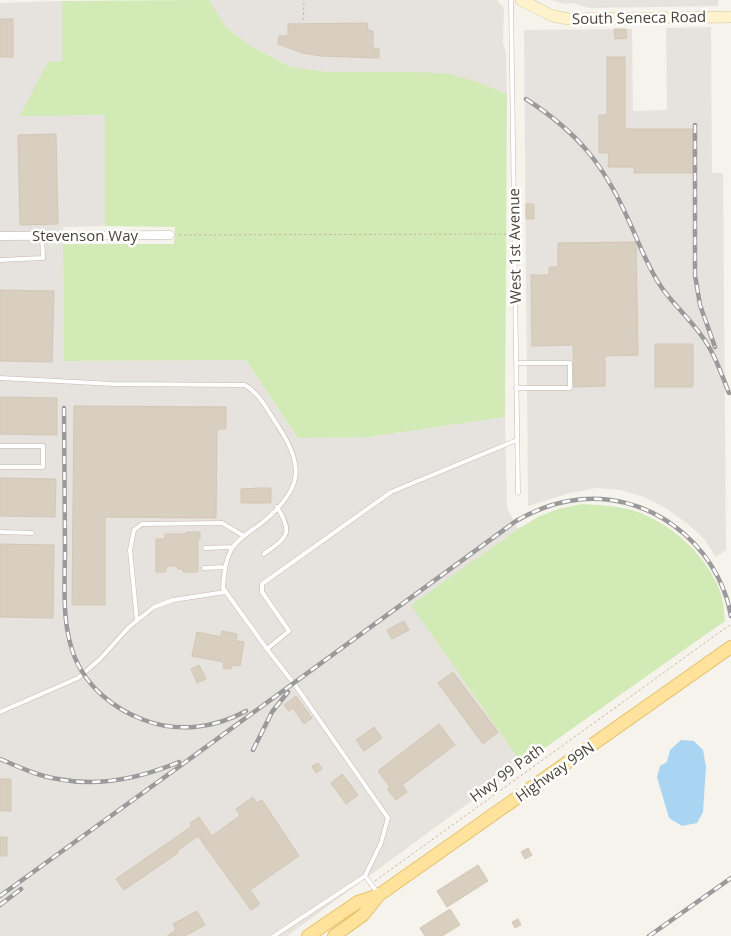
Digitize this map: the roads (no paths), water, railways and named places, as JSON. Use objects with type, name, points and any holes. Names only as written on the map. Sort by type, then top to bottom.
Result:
[{"type":"main road","name":"South Seneca Road","points":[[521,0],[553,16],[568,20],[731,17]]},
{"type":"main road","name":"Highway 99N","points":[[379,896],[731,648]]},
{"type":"main road","points":[[308,936],[358,902],[379,896]]},
{"type":"main road","points":[[334,936],[363,915],[379,896]]},
{"type":"street","name":"Stevenson Way","points":[[0,236],[170,235]]},
{"type":"lane","name":"West 1st Avenue","points":[[511,0],[518,492]]},
{"type":"lane","points":[[0,260],[43,258],[42,236]]},
{"type":"lane","points":[[516,363],[570,363],[570,388],[516,388]]},
{"type":"lane","points":[[0,378],[114,384],[244,385],[254,391],[294,453],[296,465],[294,485],[288,497],[263,522],[233,547],[227,560],[223,588],[267,649],[294,682],[388,818],[381,843],[365,876],[274,936]]},
{"type":"lane","points":[[267,649],[288,631],[262,592],[262,584],[391,492],[517,440]]},
{"type":"lane","points":[[0,446],[43,446],[43,467],[0,467]]},
{"type":"lane","points":[[264,554],[284,539],[287,529],[278,507]]},
{"type":"lane","points":[[137,621],[130,550],[134,530],[142,524],[222,523],[244,536]]},
{"type":"lane","points":[[0,532],[32,533]]},
{"type":"lane","points":[[205,548],[233,547]]},
{"type":"lane","points":[[204,568],[226,568]]},
{"type":"lane","points":[[0,712],[78,678],[100,659],[129,627],[154,607],[173,600],[225,592]]},
{"type":"lane","points":[[365,876],[379,896]]},
{"type":"water","points":[[681,740],[694,741],[703,750],[706,767],[703,812],[697,823],[682,826],[669,818],[657,777],[660,766],[667,762],[670,750]]},
{"type":"railway","points":[[526,99],[560,124],[587,150],[598,165],[619,199],[657,280],[666,294],[710,348],[729,393]]},
{"type":"railway","points":[[695,125],[695,275],[700,305],[715,347]]},
{"type":"railway","points":[[64,408],[65,604],[68,632],[80,669],[94,687],[112,703],[122,710],[157,724],[196,727],[222,721],[246,711]]},
{"type":"railway","points":[[0,896],[516,521],[541,509],[569,501],[597,499],[625,503],[650,512],[674,526],[694,543],[711,565],[723,589],[731,616]]},
{"type":"railway","points":[[253,750],[272,712],[288,692]]},
{"type":"railway","points":[[0,759],[43,776],[88,782],[135,777],[179,762]]},
{"type":"railway","points":[[649,936],[731,878]]},
{"type":"railway","points":[[0,905],[21,889]]}]
